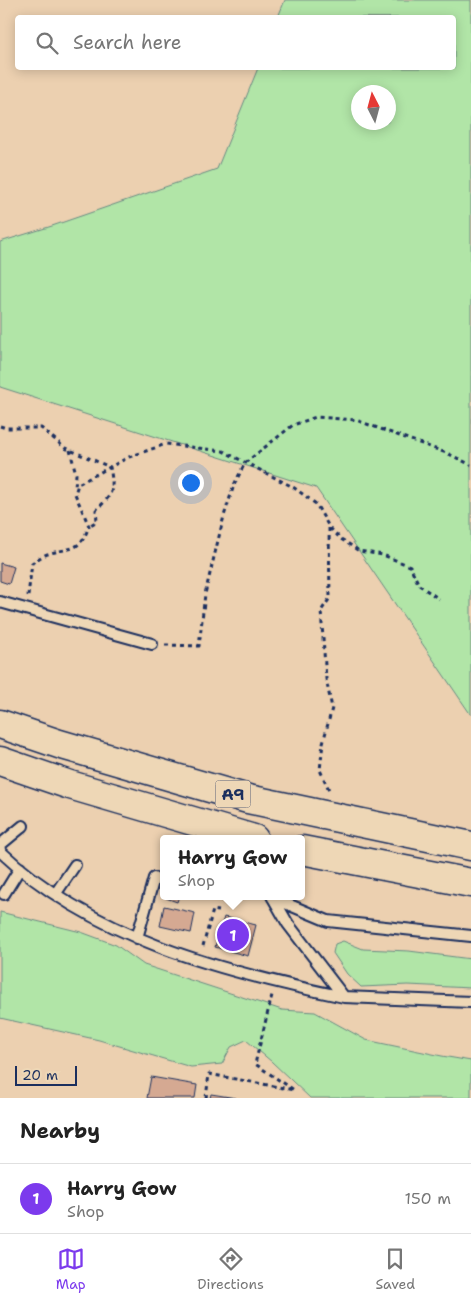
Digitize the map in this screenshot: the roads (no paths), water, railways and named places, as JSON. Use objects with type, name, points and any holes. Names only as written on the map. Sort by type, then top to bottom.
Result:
[{"type":"highway","name":"A9","points":[[0,724],[59,744],[248,799],[471,846]]},
{"type":"highway","name":"A9","points":[[0,761],[70,785],[235,835]]},
{"type":"highway","points":[[305,851],[471,883]]},
{"type":"lane","points":[[0,602],[152,644]]},
{"type":"lane","points":[[0,845],[23,826]]},
{"type":"lane","points":[[0,850],[20,868],[79,909],[138,938],[199,960],[296,987],[344,997],[471,1002]]},
{"type":"lane","points":[[56,893],[75,865]]},
{"type":"lane","points":[[4,894],[20,868]]},
{"type":"lane","points":[[138,938],[154,878]]},
{"type":"lane","points":[[275,900],[288,924],[344,997]]},
{"type":"lane","points":[[280,900],[328,921],[471,936]]},
{"type":"place","name":"Harry Gow","points":[[233,935]]}]
